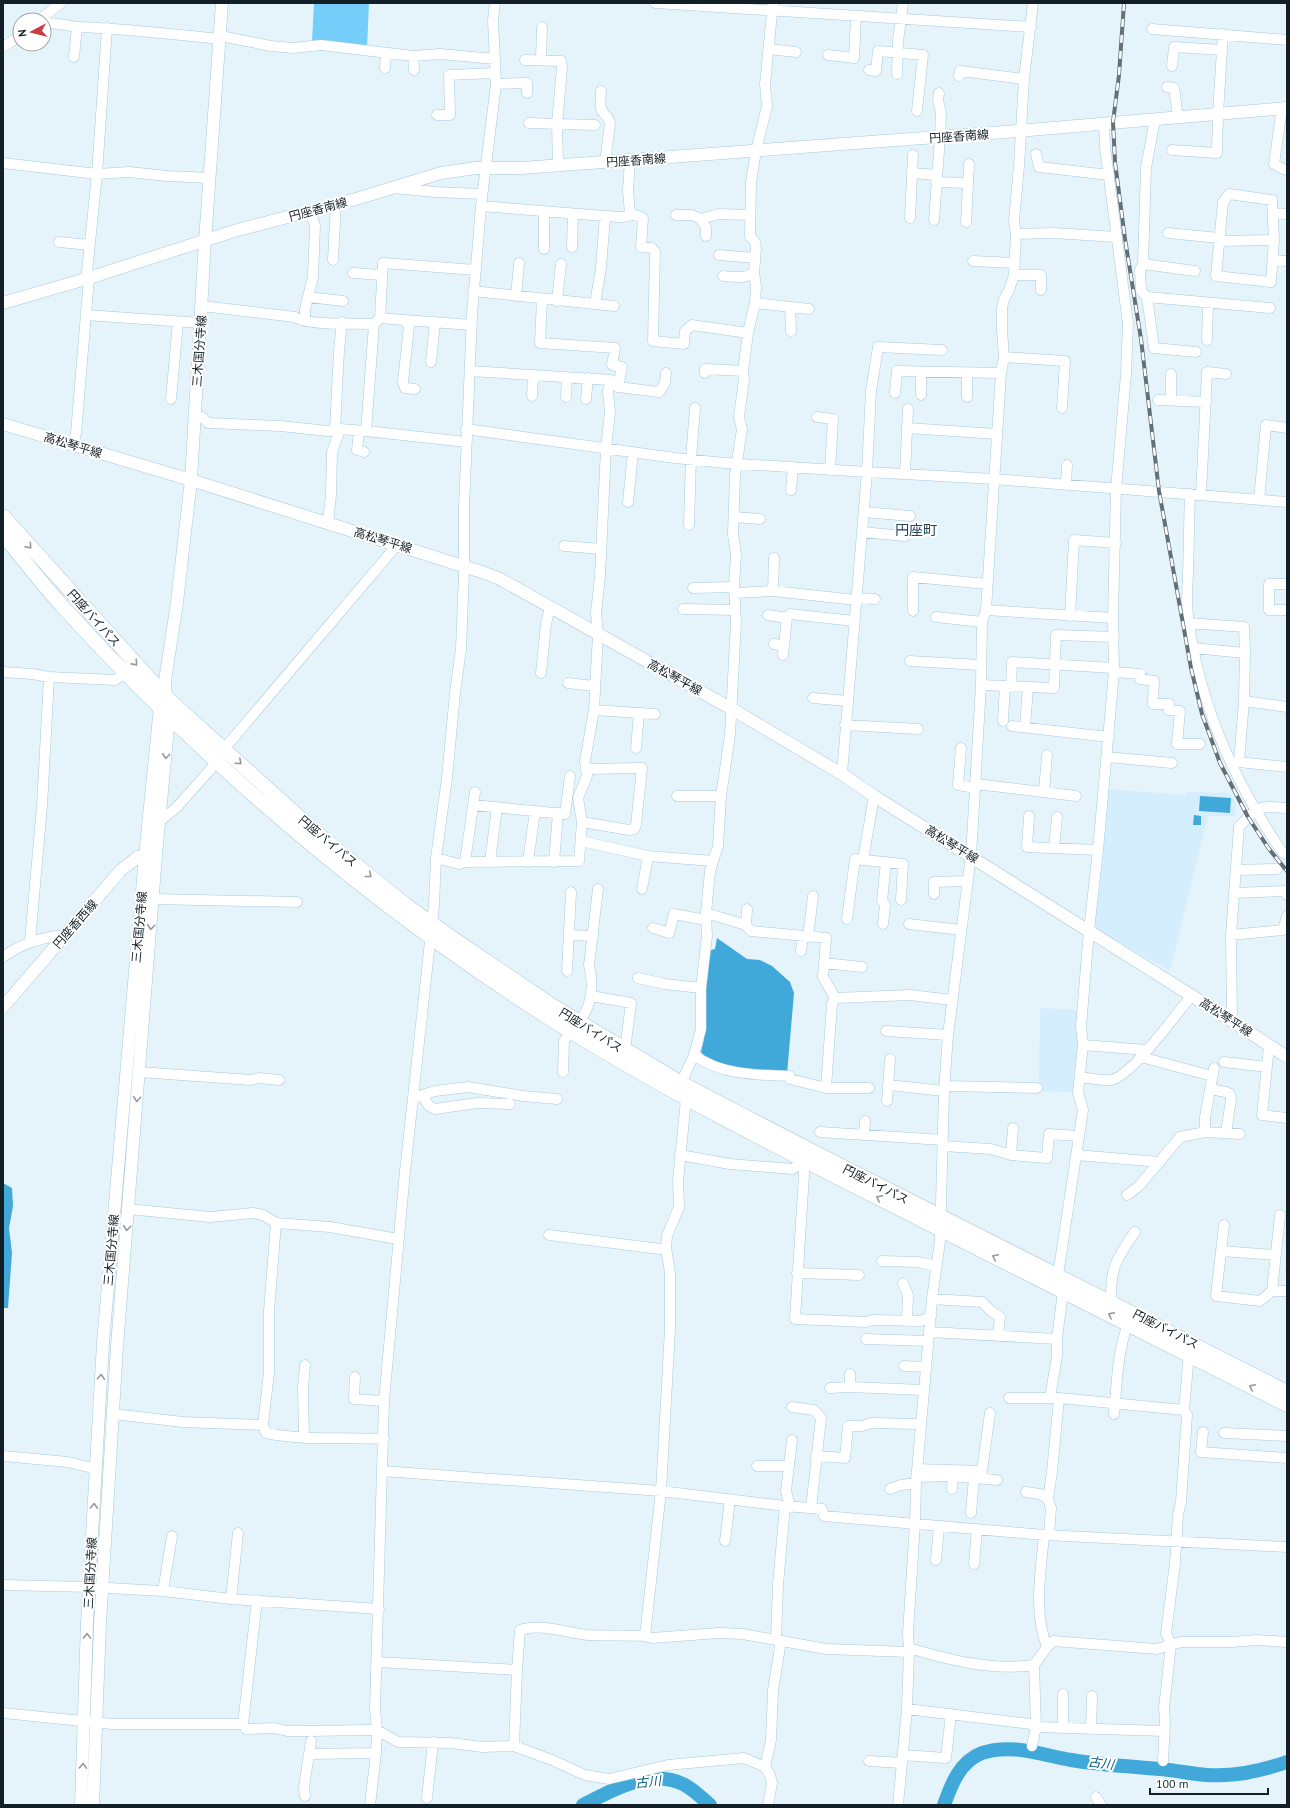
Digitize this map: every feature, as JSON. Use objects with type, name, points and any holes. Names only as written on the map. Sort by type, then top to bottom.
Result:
[{"type":"highway","name":"円座バイパス","points":[[3,516],[165,707],[217,762],[309,842],[400,915],[431,930],[553,1006],[575,1027],[686,1099],[807,1155],[941,1223],[1063,1291],[1287,1405]]},
{"type":"highway","name":"円座バイパス","points":[[3,535],[61,605],[125,673],[165,707],[224,749],[318,834],[407,906],[431,930]]},
{"type":"highway","name":"円座バイパス","points":[[575,1027],[625,1050],[807,1155]]},
{"type":"highway","name":"円座バイパス","points":[[941,1223],[1058,1275],[1287,1392]]},
{"type":"main road","name":"三木国分寺線","points":[[93,1805],[102,1588],[113,1414],[153,899],[150,856],[159,822],[165,681],[177,602],[196,415],[205,241],[222,3]]},
{"type":"main road","name":"円座香南線","points":[[3,303],[89,278],[234,231],[336,204],[447,172],[476,168],[487,169],[558,166],[1020,131],[1284,108]]},
{"type":"main road","name":"高松琴平線","points":[[3,424],[328,523],[464,566],[500,579],[732,709],[842,774],[874,796],[1232,1020],[1287,1057]]},
{"type":"main road","name":"三木国分寺線","points":[[81,1805],[90,1587],[103,1343],[165,707]]},
{"type":"main road","name":"円座香西線","points":[[3,1007],[121,870],[138,857],[150,856]]},
{"type":"street","points":[[52,12],[61,3]]},
{"type":"street","points":[[370,1805],[377,1730],[376,1709],[384,1401],[398,1239],[417,1097],[436,858],[447,778],[455,693],[461,649],[466,429],[473,291],[482,194],[487,169],[496,84],[494,20],[495,3]]},
{"type":"street","points":[[655,3],[773,7],[856,16],[1031,27]]},
{"type":"street","points":[[897,74],[903,3]]},
{"type":"street","points":[[898,1805],[907,1709],[909,1650],[908,1633],[915,1523],[916,1476],[923,1390],[941,1223],[944,1089],[948,1035],[971,856],[976,786],[981,685],[980,665],[982,622],[986,610],[1001,374],[1004,357],[1002,308],[1014,275],[1016,234],[1014,220],[1019,166],[1020,131],[1024,79],[1033,3]]},
{"type":"street","points":[[645,1636],[661,1491],[670,1329],[670,1273],[666,1248],[667,1236],[679,1206],[678,1181],[686,1099],[681,1083],[694,1055],[701,1029],[701,988],[707,936],[706,916],[712,861],[718,846],[721,796],[728,755],[732,709],[736,633],[734,590],[736,554],[733,535],[736,475],[742,429],[739,417],[744,379],[743,371],[748,333],[755,303],[756,286],[754,273],[755,242],[750,236],[751,182],[756,151],[767,106],[766,84],[773,7]]},
{"type":"street","points":[[828,55],[854,58],[856,16]]},
{"type":"street","points":[[52,23],[77,27],[108,28],[220,38],[293,48],[320,46],[413,56],[440,54],[495,58]]},
{"type":"street","points":[[74,57],[77,27]]},
{"type":"street","points":[[541,59],[542,27]]},
{"type":"street","points":[[73,446],[76,433],[86,315],[89,278],[87,272],[97,174],[108,28]]},
{"type":"street","points":[[1152,29],[1287,40]]},
{"type":"street","points":[[1172,150],[1217,153],[1223,34]]},
{"type":"street","points":[[3,47],[12,41]]},
{"type":"street","points":[[1172,66],[1174,47],[1222,50]]},
{"type":"street","points":[[769,49],[796,52]]},
{"type":"street","points":[[869,70],[876,71],[878,50],[898,53],[923,54],[920,97],[917,111]]},
{"type":"street","points":[[385,68],[386,53]]},
{"type":"street","points":[[413,56],[414,70]]},
{"type":"street","points":[[525,60],[541,59],[561,61],[562,68],[557,124],[558,166]]},
{"type":"street","points":[[959,76],[960,71],[1024,79]]},
{"type":"street","points":[[437,115],[450,115],[449,75],[495,73]]},
{"type":"street","points":[[496,84],[527,83],[527,93]]},
{"type":"street","points":[[1167,87],[1174,88],[1178,117]]},
{"type":"street","points":[[601,91],[600,106],[602,111],[609,119],[610,124],[606,162]]},
{"type":"street","points":[[920,97],[938,96],[941,113],[934,220]]},
{"type":"street","points":[[1284,108],[1274,164],[1287,170]]},
{"type":"street","points":[[1155,119],[1146,168],[1143,264],[1140,270],[1141,291],[1147,297],[1154,348],[1196,352]]},
{"type":"street","points":[[529,123],[595,125]]},
{"type":"street","points":[[1058,1275],[1069,1191],[1083,1110],[1078,1093],[1084,1045],[1081,1027],[1088,930],[1098,850],[1114,670],[1113,618],[1116,543],[1116,489],[1126,374],[1128,324],[1109,175],[1104,123]]},
{"type":"street","points":[[1036,154],[1039,167],[1109,175]]},
{"type":"street","points":[[910,218],[913,155]]},
{"type":"street","points":[[630,160],[628,184],[630,214]]},
{"type":"street","points":[[3,163],[97,174],[129,172],[210,178]]},
{"type":"street","points":[[966,222],[969,164]]},
{"type":"street","points":[[913,173],[968,183]]},
{"type":"street","points":[[392,188],[482,194]]},
{"type":"street","points":[[1229,194],[1272,200],[1273,213],[1274,240],[1271,282],[1216,276],[1223,202],[1229,194]]},
{"type":"street","points":[[333,260],[336,204]]},
{"type":"street","points":[[481,206],[605,216],[623,217],[630,214],[638,215],[643,218],[641,247],[652,248],[655,252],[653,342],[684,344],[685,331],[692,325],[748,333]]},
{"type":"street","points":[[305,321],[305,309],[313,277],[315,225],[308,211]]},
{"type":"street","points":[[544,211],[544,249]]},
{"type":"street","points":[[1273,213],[1287,214]]},
{"type":"street","points":[[572,246],[573,214]]},
{"type":"street","points":[[676,214],[692,215],[702,219],[719,214],[750,215]]},
{"type":"street","points":[[595,304],[601,268],[605,216]]},
{"type":"street","points":[[702,219],[706,228],[706,236]]},
{"type":"street","points":[[1016,234],[1053,233],[1117,237]]},
{"type":"street","points":[[1168,233],[1219,239],[1274,240]]},
{"type":"street","points":[[59,242],[90,245]]},
{"type":"street","points":[[719,255],[755,258]]},
{"type":"street","points":[[1273,260],[1287,261]]},
{"type":"street","points":[[973,261],[1015,263]]},
{"type":"street","points":[[364,452],[357,450],[362,431],[377,321],[383,263],[476,270]]},
{"type":"street","points":[[516,296],[519,263]]},
{"type":"street","points":[[557,301],[561,264]]},
{"type":"street","points":[[1143,264],[1195,270]]},
{"type":"street","points":[[353,273],[382,275]]},
{"type":"street","points":[[723,276],[736,278],[749,276],[754,273]]},
{"type":"street","points":[[1014,275],[1041,275],[1041,290]]},
{"type":"street","points":[[473,291],[614,306]]},
{"type":"street","points":[[308,297],[343,301]]},
{"type":"street","points":[[1147,297],[1270,308]]},
{"type":"street","points":[[542,299],[540,343],[615,348],[612,365],[622,367],[618,387],[659,392],[665,383],[666,373]]},
{"type":"street","points":[[1207,340],[1208,302]]},
{"type":"street","points":[[755,303],[808,309]]},
{"type":"street","points":[[202,306],[295,317],[299,320],[324,323],[404,320],[472,325]]},
{"type":"street","points":[[790,307],[791,331]]},
{"type":"street","points":[[86,315],[201,323]]},
{"type":"street","points":[[404,320],[409,326],[403,382],[405,388],[415,389]]},
{"type":"street","points":[[171,399],[178,322]]},
{"type":"street","points":[[328,523],[331,495],[332,452],[338,430],[342,322]]},
{"type":"street","points":[[431,362],[435,322]]},
{"type":"street","points":[[842,774],[864,512],[871,391],[878,347],[942,350]]},
{"type":"street","points":[[1004,357],[1064,361],[1062,408]]},
{"type":"street","points":[[705,373],[705,369],[743,371]]},
{"type":"street","points":[[436,858],[459,864],[465,862],[579,861],[582,822],[578,798],[587,776],[585,761],[594,710],[594,686],[598,634],[596,613],[600,576],[606,448],[610,412],[608,392],[611,380],[470,371]]},
{"type":"street","points":[[895,393],[897,371],[1001,374]]},
{"type":"street","points":[[921,372],[921,395]]},
{"type":"street","points":[[1201,495],[1207,372],[1226,374]]},
{"type":"street","points":[[967,373],[967,397]]},
{"type":"street","points":[[1171,374],[1171,400]]},
{"type":"street","points":[[532,396],[533,375]]},
{"type":"street","points":[[566,396],[567,377]]},
{"type":"street","points":[[586,399],[588,378]]},
{"type":"street","points":[[1158,400],[1206,402]]},
{"type":"street","points":[[689,525],[691,459],[695,408]]},
{"type":"street","points":[[905,474],[908,409]]},
{"type":"street","points":[[196,415],[202,417],[208,424],[280,426],[328,431],[362,431],[466,442]]},
{"type":"street","points":[[817,417],[833,419],[830,470]]},
{"type":"street","points":[[1259,500],[1266,425],[1287,428]]},
{"type":"street","points":[[908,428],[997,434]]},
{"type":"street","points":[[466,429],[633,452],[738,464],[994,479],[1287,502]]},
{"type":"street","points":[[628,502],[633,452]]},
{"type":"street","points":[[1066,465],[1066,484]]},
{"type":"street","points":[[791,490],[793,468]]},
{"type":"street","points":[[1190,494],[1187,595],[1188,623],[1206,698],[1222,746],[1235,763],[1261,821],[1283,853],[1287,854]]},
{"type":"street","points":[[864,512],[910,516]]},
{"type":"street","points":[[734,517],[760,519]]},
{"type":"street","points":[[862,532],[905,536]]},
{"type":"street","points":[[1070,616],[1074,540],[1116,543]]},
{"type":"street","points":[[224,749],[397,545]]},
{"type":"street","points":[[564,546],[601,549]]},
{"type":"street","points":[[773,590],[774,558]]},
{"type":"street","points":[[913,611],[913,577],[987,584]]},
{"type":"street","points":[[1287,584],[1270,584],[1269,610],[1287,610]]},
{"type":"street","points":[[694,588],[773,590],[856,599],[875,599]]},
{"type":"street","points":[[542,673],[546,624],[550,607]]},
{"type":"street","points":[[683,609],[735,610]]},
{"type":"street","points":[[986,610],[1113,618]]},
{"type":"street","points":[[781,648],[787,618],[790,614],[854,621]]},
{"type":"street","points":[[768,615],[787,618]]},
{"type":"street","points":[[936,617],[982,622]]},
{"type":"street","points":[[1188,623],[1244,627],[1244,701],[1235,763]]},
{"type":"street","points":[[981,685],[1054,688],[1056,635],[1114,637]]},
{"type":"street","points":[[1193,648],[1244,653]]},
{"type":"street","points":[[910,661],[980,665]]},
{"type":"street","points":[[1002,721],[1012,662],[1055,664],[1114,670],[1140,674],[1140,679],[1154,681],[1153,704],[1169,704],[1169,710],[1180,711],[1177,744],[1200,744]]},
{"type":"street","points":[[3,672],[32,674],[48,677],[116,680],[125,673]]},
{"type":"street","points":[[30,941],[42,806],[48,677]]},
{"type":"street","points":[[568,683],[594,686]]},
{"type":"street","points":[[1025,727],[1028,688]]},
{"type":"street","points":[[812,698],[847,701]]},
{"type":"street","points":[[1244,701],[1287,707]]},
{"type":"street","points":[[594,710],[655,714]]},
{"type":"street","points":[[636,748],[639,713]]},
{"type":"street","points":[[845,725],[918,729]]},
{"type":"street","points":[[1012,726],[1109,737]]},
{"type":"street","points":[[961,748],[958,785],[1076,796]]},
{"type":"street","points":[[1044,792],[1047,755]]},
{"type":"street","points":[[1107,757],[1172,763]]},
{"type":"street","points":[[159,822],[177,807],[217,762]]},
{"type":"street","points":[[1235,763],[1287,766],[1287,762]]},
{"type":"street","points":[[582,822],[629,830],[634,829],[636,825],[642,768],[586,769]]},
{"type":"street","points":[[473,805],[564,814],[570,776]]},
{"type":"street","points":[[465,862],[475,792]]},
{"type":"street","points":[[677,796],[721,796]]},
{"type":"street","points":[[863,860],[874,796]]},
{"type":"street","points":[[1232,1020],[1231,935],[1239,827],[1256,810],[1263,806],[1287,808]]},
{"type":"street","points":[[490,862],[497,807]]},
{"type":"street","points":[[528,862],[535,811]]},
{"type":"street","points":[[554,862],[558,813]]},
{"type":"street","points":[[1029,816],[1027,847],[1098,850]]},
{"type":"street","points":[[1054,848],[1057,817]]},
{"type":"street","points":[[581,842],[648,856],[712,861]]},
{"type":"street","points":[[642,889],[648,856]]},
{"type":"street","points":[[847,918],[854,859],[903,864],[901,900]]},
{"type":"street","points":[[883,924],[885,905],[882,901],[886,862]]},
{"type":"street","points":[[1236,870],[1277,869]]},
{"type":"street","points":[[934,894],[934,882],[968,881]]},
{"type":"street","points":[[563,1072],[564,1041],[586,1013],[591,996],[592,976],[589,965],[598,889]]},
{"type":"street","points":[[1234,893],[1285,891],[1287,895]]},
{"type":"street","points":[[568,971],[571,892]]},
{"type":"street","points":[[801,951],[813,896]]},
{"type":"street","points":[[153,899],[297,902]]},
{"type":"street","points":[[746,925],[747,909]]},
{"type":"street","points":[[653,928],[668,933],[674,914],[706,916],[746,925],[751,931],[826,938],[823,977],[835,998]]},
{"type":"street","points":[[1231,935],[1286,929],[1287,916]]},
{"type":"street","points":[[909,924],[961,930]]},
{"type":"street","points":[[3,957],[30,941],[65,935]]},
{"type":"street","points":[[569,935],[592,936]]},
{"type":"street","points":[[824,964],[862,967]]},
{"type":"street","points":[[638,978],[664,984],[701,988]]},
{"type":"street","points":[[835,998],[910,995],[952,1000]]},
{"type":"street","points":[[1080,1077],[1110,1080],[1118,1078],[1144,1054],[1192,995]]},
{"type":"street","points":[[591,996],[631,1003],[625,1050]]},
{"type":"street","points":[[826,1088],[832,1004],[835,998]]},
{"type":"street","points":[[886,1031],[948,1035]]},
{"type":"street","points":[[1084,1045],[1144,1054],[1213,1072],[1205,1117],[1205,1132]]},
{"type":"street","points":[[1269,1046],[1262,1115],[1287,1118]]},
{"type":"street","points":[[694,1055],[704,1063],[731,1071],[755,1075],[790,1076],[790,1079],[826,1088],[869,1088]]},
{"type":"street","points":[[887,1101],[890,1060]]},
{"type":"street","points":[[1224,1062],[1267,1067]]},
{"type":"street","points":[[139,1072],[251,1080],[260,1078],[279,1080]]},
{"type":"street","points":[[888,1085],[944,1089],[1037,1088]]},
{"type":"street","points":[[417,1097],[435,1091],[468,1087],[523,1096],[557,1099]]},
{"type":"street","points":[[1210,1089],[1230,1094],[1231,1099],[1226,1133]]},
{"type":"street","points":[[417,1097],[435,1109],[477,1103],[510,1104]]},
{"type":"street","points":[[864,1135],[865,1121]]},
{"type":"street","points":[[1011,1155],[1013,1128]]},
{"type":"street","points":[[820,1132],[943,1143],[991,1149],[1011,1155],[1047,1158],[1049,1134],[1079,1136]]},
{"type":"street","points":[[1127,1195],[1139,1186],[1180,1137],[1205,1132],[1240,1134]]},
{"type":"street","points":[[680,1155],[730,1164],[793,1169],[807,1155]]},
{"type":"street","points":[[807,1155],[804,1174],[795,1319],[866,1322],[872,1320],[922,1321],[931,1316]]},
{"type":"street","points":[[1076,1155],[1160,1162]]},
{"type":"street","points":[[128,1209],[210,1217],[230,1217],[253,1213],[263,1215],[276,1223],[330,1227],[398,1239]]},
{"type":"street","points":[[1224,1225],[1216,1296],[1260,1302],[1272,1291],[1280,1216]]},
{"type":"street","points":[[276,1223],[268,1310],[269,1372],[262,1425],[266,1434],[304,1438],[349,1437],[384,1439]]},
{"type":"street","points":[[1112,1302],[1110,1287],[1117,1258],[1135,1232]]},
{"type":"street","points":[[549,1235],[660,1249],[666,1248]]},
{"type":"street","points":[[1221,1251],[1276,1255]]},
{"type":"street","points":[[882,1261],[918,1262],[936,1266]]},
{"type":"street","points":[[798,1273],[859,1275]]},
{"type":"street","points":[[904,1283],[908,1295],[907,1321]]},
{"type":"street","points":[[1047,1647],[1042,1630],[1039,1600],[1046,1535],[1051,1508],[1048,1499],[1052,1472],[1057,1339],[1063,1291]]},
{"type":"street","points":[[1272,1291],[1287,1291]]},
{"type":"street","points":[[932,1299],[982,1302],[990,1311],[1000,1317],[998,1336]]},
{"type":"street","points":[[1114,1409],[1118,1380],[1117,1366],[1123,1336],[1128,1324]]},
{"type":"street","points":[[866,1339],[929,1336],[998,1336],[1057,1339]]},
{"type":"street","points":[[1162,1761],[1164,1708],[1171,1644],[1166,1633],[1181,1502],[1188,1415],[1184,1410],[1189,1354]]},
{"type":"street","points":[[304,1438],[303,1388],[305,1365]]},
{"type":"street","points":[[904,1366],[926,1367]]},
{"type":"street","points":[[850,1374],[850,1387]]},
{"type":"street","points":[[355,1377],[354,1399],[384,1401]]},
{"type":"street","points":[[830,1388],[850,1387],[923,1390]]},
{"type":"street","points":[[1009,1398],[1054,1398],[1114,1409],[1132,1405],[1184,1410]]},
{"type":"street","points":[[792,1407],[814,1410],[821,1418],[811,1508]]},
{"type":"street","points":[[890,1489],[901,1485],[916,1476],[982,1471],[990,1413]]},
{"type":"street","points":[[113,1414],[183,1422],[262,1425]]},
{"type":"street","points":[[816,1456],[845,1458],[848,1426],[862,1426],[871,1423],[920,1424]]},
{"type":"street","points":[[1203,1432],[1202,1452],[1287,1458]]},
{"type":"street","points":[[1224,1433],[1287,1436]]},
{"type":"street","points":[[765,1766],[770,1750],[773,1690],[778,1640],[778,1585],[788,1506],[786,1491],[792,1440]]},
{"type":"street","points":[[3,1456],[68,1462],[96,1469]]},
{"type":"street","points":[[757,1466],[789,1466]]},
{"type":"street","points":[[382,1471],[661,1491],[730,1500],[822,1509],[824,1516],[915,1523],[977,1530],[1009,1531],[1046,1535],[1287,1547]]},
{"type":"street","points":[[916,1476],[974,1477],[997,1480]]},
{"type":"street","points":[[952,1489],[953,1476]]},
{"type":"street","points":[[971,1513],[974,1477]]},
{"type":"street","points":[[1026,1492],[1040,1494],[1048,1499]]},
{"type":"street","points":[[726,1541],[730,1500]]},
{"type":"street","points":[[936,1560],[939,1526]]},
{"type":"street","points":[[974,1564],[977,1530]]},
{"type":"street","points":[[231,1599],[238,1533]]},
{"type":"street","points":[[163,1591],[172,1536]]},
{"type":"street","points":[[3,1585],[90,1587],[163,1591],[231,1599],[379,1609]]},
{"type":"street","points":[[257,1600],[243,1724],[246,1729],[274,1728],[287,1731],[377,1730],[398,1742],[451,1742],[482,1747],[514,1746],[552,1760],[585,1775],[609,1779],[668,1765],[744,1758],[765,1766],[770,1775],[772,1783],[768,1805]]},
{"type":"street","points":[[514,1746],[520,1630],[525,1628],[543,1628],[588,1635],[645,1636],[652,1638],[719,1633],[744,1634],[840,1650],[909,1650],[973,1664],[1034,1665]]},
{"type":"street","points":[[1032,1746],[1036,1727],[1034,1665],[1047,1647],[1054,1641],[1058,1640],[1157,1649],[1181,1642],[1231,1642],[1257,1640],[1287,1642]]},
{"type":"street","points":[[378,1662],[517,1670]]},
{"type":"street","points":[[1063,1694],[1063,1727]]},
{"type":"street","points":[[1091,1729],[1092,1696]]},
{"type":"street","points":[[907,1709],[1031,1724],[1036,1727],[1164,1731]]},
{"type":"street","points":[[3,1713],[112,1724],[243,1724]]},
{"type":"street","points":[[869,1760],[946,1758],[951,1714]]},
{"type":"street","points":[[305,1796],[304,1787],[311,1741]]},
{"type":"street","points":[[427,1798],[433,1742]]},
{"type":"street","points":[[309,1754],[376,1753]]},
{"type":"shaded area","points":[[314,3],[369,3],[367,48],[312,42]]},
{"type":"shaded area","points":[[1107,789],[1185,795],[1187,792],[1231,793],[1236,803],[1235,816],[1208,816],[1170,971],[1097,929],[1094,923]]},
{"type":"shaded area","points":[[1200,796],[1231,798],[1230,813],[1199,811]]},
{"type":"shaded area","points":[[1194,815],[1201,816],[1201,825],[1193,825]]},
{"type":"shaded area","points":[[717,938],[747,959],[760,960],[772,966],[790,982],[794,993],[787,1074],[737,1069],[708,1060],[701,1052],[705,1030],[706,979],[711,950],[715,949]]},
{"type":"shaded area","points":[[1040,1008],[1080,1010],[1082,1045],[1075,1092],[1039,1091]]},
{"type":"shaded area","points":[[3,1183],[12,1188],[13,1206],[9,1228],[12,1253],[8,1308],[3,1308]]},
{"type":"waterway","name":"古川","points":[[944,1805],[953,1782],[962,1768],[974,1757],[993,1750],[1004,1749],[1026,1751],[1082,1762],[1207,1775],[1247,1773],[1287,1762]]},
{"type":"waterway","name":"古川","points":[[583,1805],[606,1793],[632,1783],[657,1778],[683,1784],[694,1791],[710,1805]]},
{"type":"railway","points":[[1124,3],[1119,75],[1113,122],[1115,162],[1125,239],[1141,339],[1159,491],[1191,668],[1202,714],[1220,763],[1248,817],[1269,849],[1287,871]]},
{"type":"district","name":"円座町","points":[[916,530]]}]
